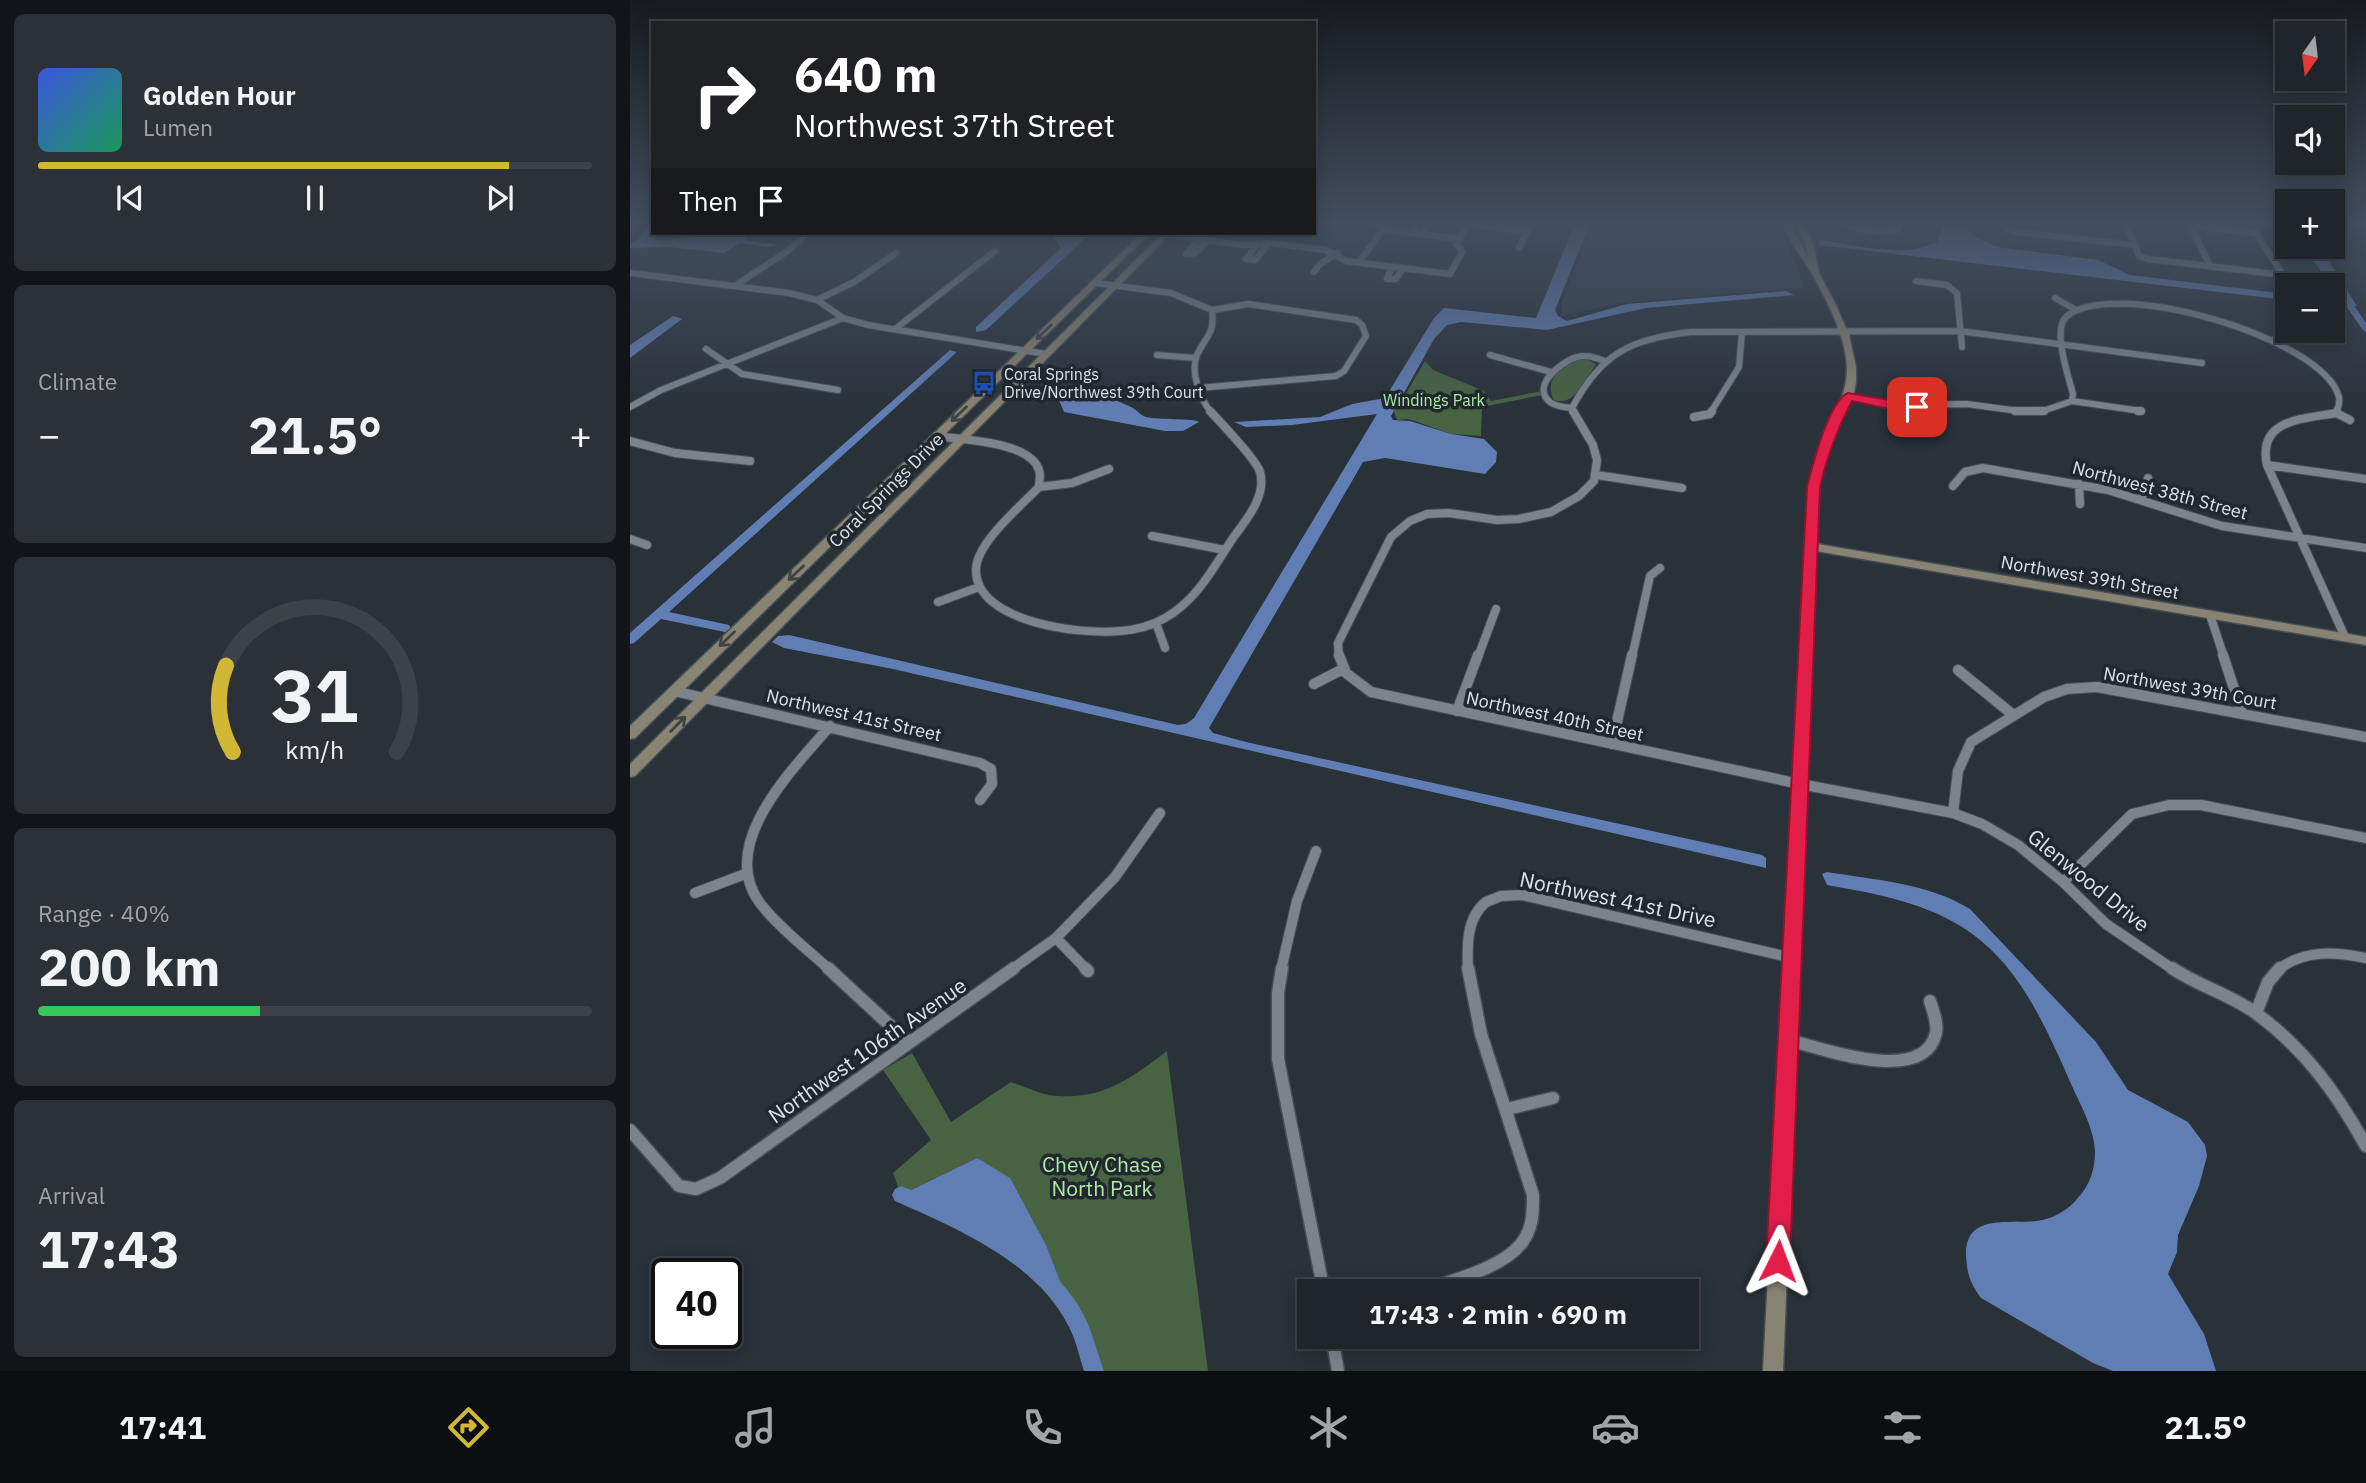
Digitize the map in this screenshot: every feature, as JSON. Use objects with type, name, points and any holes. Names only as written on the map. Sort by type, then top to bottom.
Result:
[{"type":"street","points":[[736,285],[817,300],[843,318],[1046,354]]},
{"type":"street","points":[[817,300],[848,285]]},
{"type":"street","points":[[895,329],[951,285]]},
{"type":"street","name":"Coral Springs Drive","points":[[630,734],[1092,285]]},
{"type":"street","points":[[1107,285],[1198,299],[1212,310],[1214,326],[1196,358],[1196,379],[1206,406],[1260,470],[1261,488],[1254,508],[1192,599],[1179,611],[1156,623],[1115,633],[1090,632],[1022,618],[1001,610],[987,599],[979,587],[976,571],[980,557],[991,540],[1039,487],[1072,483],[1109,469]]},
{"type":"street","points":[[1773,1371],[1809,547],[1814,487],[1820,457],[1848,396],[1852,353],[1820,285]]},
{"type":"street","points":[[1944,285],[1954,288],[1957,293],[1962,347]]},
{"type":"street","name":"Coral Springs Drive","points":[[630,772],[1114,286]]},
{"type":"street","points":[[2055,298],[2076,310]]},
{"type":"street","points":[[1199,388],[1336,376],[1344,371],[1366,336],[1362,325],[1356,320],[1248,304],[1212,310]]},
{"type":"street","points":[[2072,401],[2073,394],[2060,330],[2066,318],[2076,310],[2120,304],[2163,309],[2235,324],[2275,339]]},
{"type":"street","points":[[630,407],[661,390],[843,318]]},
{"type":"street","points":[[1314,684],[1341,670],[1337,658],[1338,643],[1391,537],[1399,528],[1415,518],[1447,512],[1499,520],[1544,514],[1576,498],[1597,475],[1594,445],[1574,420],[1572,408],[1605,361],[1620,348],[1664,334],[1960,331],[2202,363]]},
{"type":"street","points":[[1694,417],[1710,414],[1735,379],[1745,352],[1742,332]]},
{"type":"street","points":[[2281,343],[2318,367],[2335,385],[2340,399],[2336,413]]},
{"type":"street","points":[[706,349],[726,365],[760,379],[838,390]]},
{"type":"street","points":[[1157,355],[1196,358]]},
{"type":"street","points":[[1490,355],[1551,372]]},
{"type":"street","points":[[1572,408],[1555,404],[1548,399],[1545,389],[1551,372],[1577,357],[1605,361]]},
{"type":"street","points":[[1848,396],[1887,405],[1967,404],[2026,412],[2043,411],[2072,401],[2141,411]]},
{"type":"street","points":[[2345,637],[2267,465],[2264,447],[2270,435],[2285,424],[2336,413],[2350,420]]},
{"type":"street","points":[[936,436],[1019,450],[1032,458],[1039,468],[1039,487]]},
{"type":"street","points":[[630,441],[675,453],[750,461]]},
{"type":"street","points":[[2267,465],[2366,479]]},
{"type":"street","name":"Northwest 38th Street","points":[[1953,486],[1958,475],[1967,470],[1983,468],[2079,484],[2141,500],[2222,526],[2366,548]]},
{"type":"street","points":[[1597,475],[1682,488]]},
{"type":"street","points":[[2141,500],[2148,478]]},
{"type":"street","points":[[2079,484],[2080,504]]},
{"type":"street","points":[[1152,536],[1225,550]]},
{"type":"street","points":[[630,539],[647,545]]},
{"type":"street","name":"Northwest 39th Street","points":[[1809,547],[2366,641]]},
{"type":"street","points":[[1612,744],[1650,576],[1660,568]]},
{"type":"street","points":[[938,602],[979,587]]},
{"type":"street","points":[[1457,711],[1496,610]]},
{"type":"street","points":[[2210,615],[2242,713]]},
{"type":"street","points":[[1156,623],[1165,648]]},
{"type":"street","name":"Northwest 40th Street","points":[[1341,670],[1353,683],[1371,692],[1800,784]]},
{"type":"street","points":[[1958,670],[2012,714]]},
{"type":"street","name":"Northwest 39th Court","points":[[1953,813],[1958,771],[1971,742],[2012,714],[2043,697],[2067,689],[2097,687],[2366,737]]},
{"type":"street","name":"Northwest 41st Street","points":[[674,691],[980,763],[991,769],[992,784],[980,800]]},
{"type":"street","points":[[830,726],[782,782],[762,812],[749,844],[745,874],[762,907],[908,1042]]},
{"type":"street","name":"Glenwood Drive","points":[[1800,784],[1953,813],[2018,845],[2063,882],[2106,924],[2186,978],[2256,1013],[2316,1067],[2343,1105],[2366,1146]]},
{"type":"street","points":[[2063,882],[2132,814],[2169,805],[2201,805],[2366,838]]},
{"type":"street","name":"Northwest 106th Avenue","points":[[630,1130],[679,1186],[696,1189],[720,1178],[1056,938],[1115,877],[1160,813]]},
{"type":"street","points":[[1316,851],[1297,901],[1285,945],[1278,993],[1278,1059],[1321,1279]]},
{"type":"street","points":[[695,893],[745,874]]},
{"type":"street","name":"Northwest 41st Drive","points":[[1451,1279],[1505,1258],[1524,1241],[1532,1220],[1533,1195],[1507,1109],[1478,1029],[1467,968],[1469,930],[1481,906],[1502,895],[1522,895],[1791,958]]},
{"type":"street","points":[[1056,938],[1087,971]]},
{"type":"street","points":[[2256,1013],[2269,980],[2286,963],[2308,953],[2342,953],[2366,958]]},
{"type":"street","points":[[1789,1040],[1892,1063],[1917,1059],[1932,1045],[1937,1032],[1930,1001]]},
{"type":"street","points":[[1507,1109],[1553,1098]]},
{"type":"street","points":[[1334,1349],[1338,1371]]},
{"type":"shaded area","points":[[1569,285],[1804,285],[1805,288],[1620,303],[1562,316],[1561,304]]},
{"type":"green space","points":[[1584,358],[1596,364],[1584,384],[1568,400],[1554,400],[1551,385],[1557,372]]},
{"type":"green space","name":"Windings Park","points":[[1425,361],[1433,370],[1484,391],[1491,401],[1542,391],[1542,395],[1482,407],[1481,436],[1451,434],[1409,419],[1397,420],[1393,409],[1401,402]]},
{"type":"green space","name":"Chevy Chase North Park","points":[[1167,1051],[1208,1371],[1094,1371],[1047,1247],[977,1158],[901,1195],[893,1173],[931,1140],[883,1070],[912,1053],[951,1122],[1011,1082],[1053,1096],[1090,1094],[1130,1077]]},
{"type":"water","points":[[1021,285],[1035,285],[986,330],[976,332],[976,327]]},
{"type":"water","points":[[1550,285],[1565,285],[1555,310],[1558,316],[1567,321],[1627,304],[1786,291],[1794,295],[1646,308],[1547,330],[1461,322],[1447,325],[1434,339],[1391,416],[1393,420],[1410,421],[1451,434],[1484,439],[1497,452],[1496,462],[1485,474],[1385,458],[1363,462],[1209,728],[1213,733],[1246,742],[1762,855],[1766,858],[1766,868],[893,669],[784,648],[772,642],[778,636],[789,635],[1178,725],[1186,724],[1194,718],[1377,414],[1292,425],[1246,427],[1234,422],[1320,417],[1352,404],[1385,398],[1434,318],[1444,308],[1536,318]]},
{"type":"water","points":[[2159,285],[2212,285],[2275,293],[2275,299]]},
{"type":"water","points":[[2345,287],[2357,306],[2345,306]]},
{"type":"water","points":[[673,316],[682,319],[630,358],[630,345]]},
{"type":"water","points":[[1071,388],[1085,389],[1102,395],[1133,408],[1146,417],[1199,422],[1183,431],[1165,431],[1064,412],[1059,400],[1060,394]]},
{"type":"water","points":[[1827,872],[1919,888],[1954,900],[1970,909],[2096,1042],[2128,1090],[2188,1122],[2205,1145],[2207,1156],[2199,1186],[2178,1235],[2177,1252],[2168,1274],[2204,1334],[2216,1371],[2113,1371],[2093,1363],[1981,1298],[1968,1273],[1968,1240],[1974,1231],[1984,1225],[2046,1219],[2071,1206],[2082,1194],[2093,1171],[2095,1151],[2090,1126],[2032,1003],[2005,964],[1989,948],[1955,923],[1920,907],[1884,896],[1827,885],[1822,874]]},
{"type":"water","points":[[977,1158],[1010,1178],[1047,1247],[1072,1312],[1031,1264],[964,1222],[901,1195]]},
{"type":"waterway","points":[[2345,298],[2366,329]]},
{"type":"waterway","points":[[659,614],[953,352]]},
{"type":"waterway","points":[[630,640],[659,614]]},
{"type":"waterway","points":[[659,614],[725,628]]},
{"type":"waterway","points":[[901,1195],[949,1216],[995,1241],[1036,1272],[1055,1290],[1071,1311],[1094,1371]]},
{"type":"place","name":"Coral Springs Drive/Northwest 39th Court","points":[[984,383]]},
{"type":"route","points":[[1778,1261],[1809,547],[1814,487],[1820,457],[1848,396],[1887,405],[1917,407]]}]
